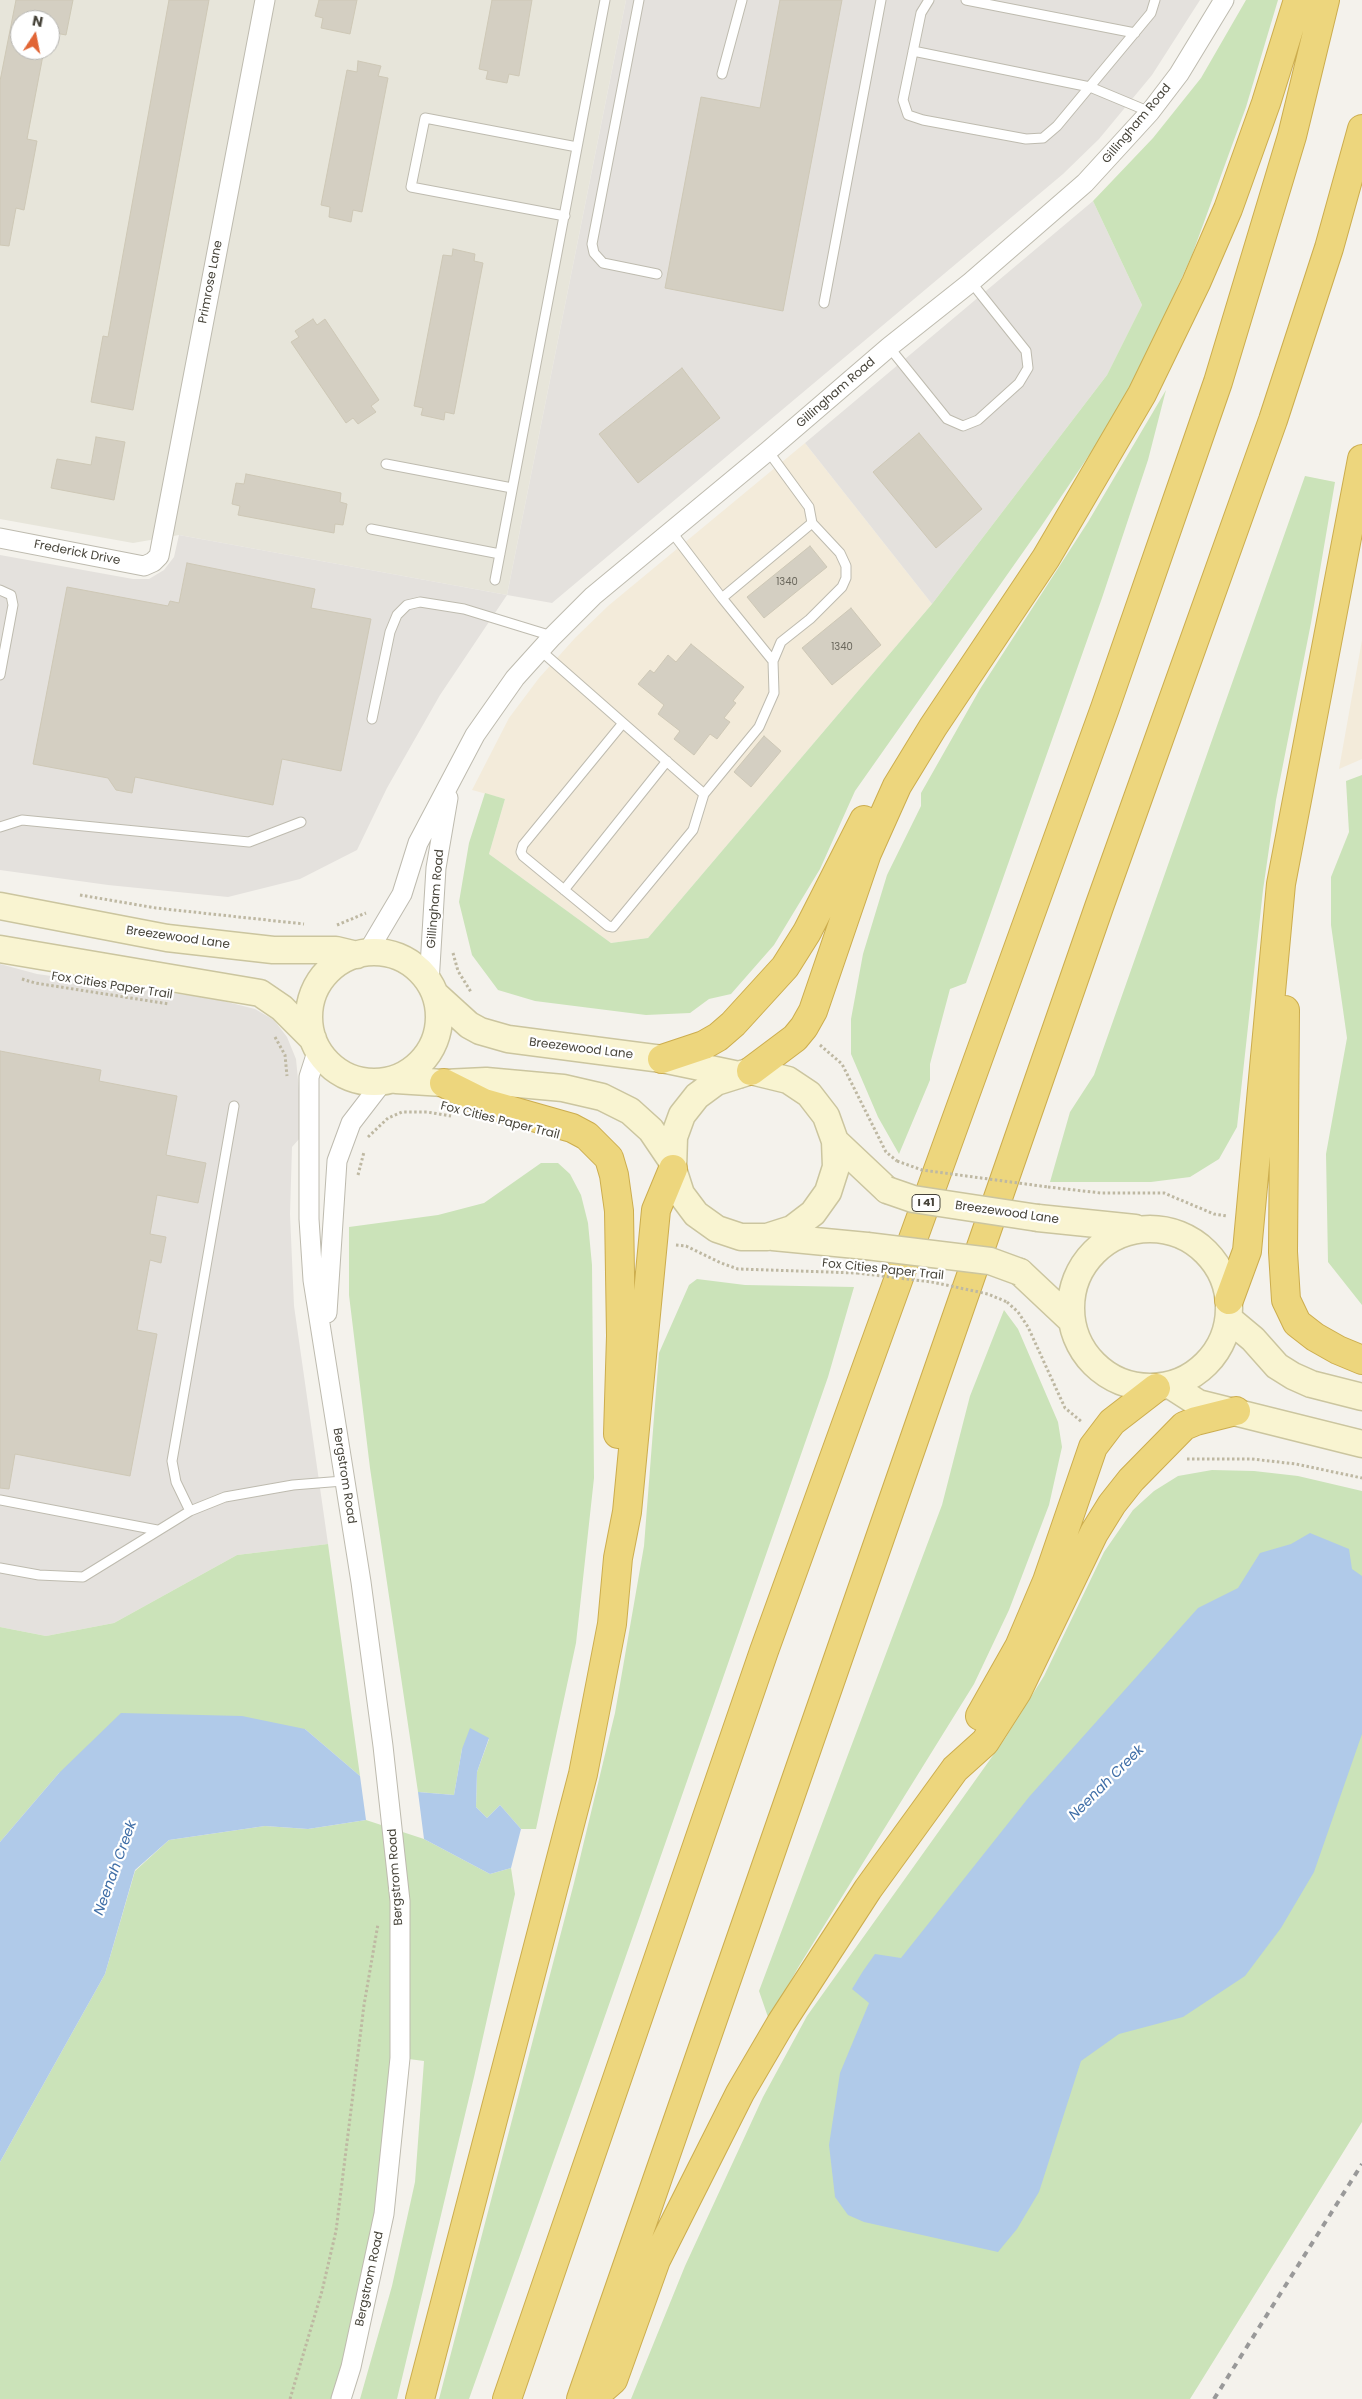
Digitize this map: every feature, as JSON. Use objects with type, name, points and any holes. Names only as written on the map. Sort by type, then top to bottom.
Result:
[{"type":"highway","points":[[745,1073],[799,1032],[813,1011],[867,854],[897,786],[933,727],[1046,558],[1142,394],[1196,283],[1228,209],[1266,103],[1298,0]]},
{"type":"highway","name":"I 41","points":[[507,2399],[764,1650],[1105,708],[1215,391],[1292,136],[1325,0]]},
{"type":"highway","points":[[581,2399],[1099,907],[1273,420],[1329,248],[1362,129]]},
{"type":"highway","points":[[1229,1309],[1247,1251],[1281,884],[1362,459]]},
{"type":"highway","points":[[662,1059],[704,1045],[718,1037],[733,1024],[785,967],[807,932],[864,820],[899,765],[933,727]]},
{"type":"highway","points":[[1300,783],[1290,885],[1286,960],[1283,1252],[1286,1300],[1297,1323],[1315,1337],[1338,1350],[1362,1360]]},
{"type":"highway","points":[[444,1083],[484,1104],[572,1128],[587,1136],[609,1158],[614,1174],[619,1211],[621,1336],[615,1510],[618,1558]]},
{"type":"highway","points":[[420,2399],[583,1774],[612,1624],[618,1558],[627,1512],[656,1210],[672,1165]]},
{"type":"highway","points":[[955,1769],[970,1731],[1000,1684],[1030,1623],[1047,1581],[1093,1447],[1112,1422],[1163,1387]]},
{"type":"highway","points":[[591,2399],[613,2380],[656,2260],[740,2093],[781,2023],[868,1889],[955,1769],[985,1742],[1017,1692],[1094,1533],[1131,1480],[1184,1426],[1196,1420],[1236,1411]]},
{"type":"main road","name":"Breezewood Lane","points":[[0,906],[167,938],[273,950],[336,950],[362,954]]},
{"type":"main road","points":[[0,949],[260,993],[282,1008],[316,1044],[330,1064],[345,1074],[388,1082],[444,1083],[486,1081],[544,1086],[564,1088],[602,1097],[630,1111],[651,1130],[672,1165],[681,1194],[696,1214],[717,1229],[741,1237],[767,1237],[867,1246],[990,1261],[1020,1272],[1071,1320]]},
{"type":"main road","points":[[316,1044],[309,1018],[312,997],[322,978],[337,964],[362,954],[385,953],[402,959],[418,969],[433,989],[439,1016],[436,1036],[428,1054],[414,1068],[388,1082]]},
{"type":"main road","name":"Breezewood Lane","points":[[433,989],[469,1025],[499,1037],[662,1059],[745,1073]]},
{"type":"main road","points":[[672,1165],[674,1137],[682,1115],[697,1096],[716,1082],[745,1073],[788,1080],[809,1094],[826,1116],[835,1141],[836,1167],[828,1192],[813,1213],[792,1229],[767,1237]]},
{"type":"main road","name":"Breezewood Lane","points":[[835,1141],[887,1190],[913,1199],[1038,1218],[1140,1229]]},
{"type":"main road","points":[[1140,1229],[1166,1230],[1189,1239],[1209,1255],[1223,1276],[1229,1309],[1224,1337],[1215,1354],[1203,1368],[1187,1379],[1163,1387],[1132,1386],[1110,1378],[1086,1356],[1078,1343],[1071,1320],[1070,1299],[1074,1285],[1086,1260],[1101,1245],[1120,1234],[1140,1229]]},
{"type":"main road","points":[[1229,1309],[1277,1366],[1311,1384],[1362,1397]]},
{"type":"main road","points":[[1163,1387],[1198,1403],[1362,1444]]},
{"type":"street","name":"Primrose Lane","points":[[154,562],[159,556],[265,0]]},
{"type":"street","name":"Gillingham Road","points":[[362,954],[394,910],[402,894],[418,843],[450,786],[475,735],[515,678],[546,643],[573,614],[671,530],[768,451],[889,347],[971,282],[1085,184],[1150,112],[1189,59],[1224,0]]},
{"type":"street","name":"Frederick Drive","points":[[0,538],[144,566],[154,562]]},
{"type":"street","name":"Gillingham Road","points":[[433,989],[436,868],[450,786]]},
{"type":"street","name":"Bergstrom Road","points":[[316,1044],[308,1078],[309,1219],[313,1280],[343,1481],[357,1557],[382,1736],[400,1901],[400,2058],[384,2214],[351,2367],[341,2399]]},
{"type":"street","name":"Bergstrom Road","points":[[325,1354],[328,1267],[337,1162],[351,1123],[388,1082]]},
{"type":"lane","points":[[495,580],[605,0]]},
{"type":"lane","points":[[639,0],[592,244],[594,252],[603,263],[657,274]]},
{"type":"lane","points":[[722,74],[742,0]]},
{"type":"lane","points":[[824,303],[881,0]]},
{"type":"lane","points":[[929,0],[921,13],[903,100],[908,115],[923,120],[1026,139],[1043,138],[1058,126],[1151,14],[1155,0]]},
{"type":"lane","points":[[966,0],[1135,33]]},
{"type":"lane","points":[[913,51],[1090,87],[1150,112]]},
{"type":"lane","points":[[565,216],[411,187],[425,118],[578,147]]},
{"type":"lane","points":[[889,347],[948,419],[963,426],[978,420],[1019,383],[1028,368],[1026,351],[971,282]]},
{"type":"lane","points":[[623,722],[523,845],[523,856],[608,926],[617,925],[694,830],[704,794],[759,727],[774,693],[774,661],[781,642],[810,619],[842,587],[846,578],[846,566],[840,553],[812,523],[809,507],[768,451]]},
{"type":"lane","points":[[386,464],[512,488]]},
{"type":"lane","points":[[722,598],[812,523]]},
{"type":"lane","points":[[371,529],[500,554]]},
{"type":"lane","points":[[671,530],[722,598],[774,661]]},
{"type":"lane","points":[[0,590],[10,595],[13,605],[0,675]]},
{"type":"lane","points":[[372,718],[390,632],[397,615],[407,605],[420,602],[464,610],[546,643],[623,722],[704,794]]},
{"type":"lane","points":[[564,890],[667,761]]},
{"type":"lane","points":[[0,827],[22,820],[249,842],[301,822]]},
{"type":"lane","points":[[190,1511],[176,1482],[172,1461],[234,1106]]},
{"type":"lane","points":[[0,1568],[39,1576],[83,1577],[190,1511],[225,1497],[293,1485],[343,1481]]},
{"type":"lane","points":[[0,1500],[157,1530]]},
{"type":"path","points":[[73,893],[156,908],[310,924]]},
{"type":"path","points":[[328,925],[336,926],[359,918],[367,912],[378,898],[394,910]]},
{"type":"path","points":[[452,947],[458,972],[474,995]]},
{"type":"path","name":"Fox Cities Paper Trail","points":[[20,978],[36,983],[179,1006]]},
{"type":"path","points":[[270,1030],[285,1055],[287,1082]]},
{"type":"path","points":[[799,1032],[833,1054],[842,1064],[886,1152],[897,1161],[922,1170],[1048,1187]]},
{"type":"path","name":"Fox Cities Paper Trail","points":[[369,1138],[388,1118],[402,1112],[427,1112],[454,1116]]},
{"type":"path","points":[[351,1123],[369,1138],[367,1143]]},
{"type":"path","points":[[356,1183],[364,1149]]},
{"type":"path","name":"Fox Cities Paper Trail","points":[[653,1243],[686,1246],[721,1263],[754,1271],[799,1270],[857,1273],[932,1282],[988,1294],[1007,1302]]},
{"type":"path","points":[[290,2399],[318,2308],[336,2231],[371,1953],[380,1915]]},
{"type":"shaded area","points":[[0,0],[626,0],[507,595],[179,535],[133,543],[0,519]]},
{"type":"shaded area","points":[[626,0],[1200,0],[1152,75],[1099,139],[1063,174],[552,603],[507,595]]},
{"type":"shaded area","points":[[1093,201],[1142,305],[1107,375],[932,604],[805,443]]},
{"type":"shaded area","points":[[805,443],[932,604],[648,938],[611,943],[489,854],[505,799],[472,790],[509,718],[539,678],[575,638],[608,606]]},
{"type":"shaded area","points":[[179,535],[507,595],[440,695],[387,788],[357,850],[300,879],[228,897],[108,885],[0,870],[0,555],[133,579],[149,579],[164,570],[174,557]]},
{"type":"shaded area","points":[[1362,640],[1362,759],[1339,769]]},
{"type":"shaded area","points":[[0,964],[37,974],[215,999],[255,1009],[274,1020],[287,1037],[296,1059],[299,1090],[300,1138],[292,1147],[290,1214],[294,1306],[328,1544],[237,1555],[114,1623],[46,1636],[0,1627]]},
{"type":"green space","points":[[1246,0],[1278,0],[1246,107],[1192,255],[1142,366],[1098,442],[1040,528],[855,791],[820,869],[774,945],[731,994],[709,999],[690,1013],[646,1015],[535,1001],[498,990],[472,955],[459,902],[469,843],[485,793],[505,799],[489,854],[611,943],[648,938],[932,604],[1107,375],[1142,305],[1093,201],[1153,138],[1201,78]]},
{"type":"green space","points":[[1166,390],[1148,460],[1102,598],[966,983],[950,989],[930,1064],[930,1080],[899,1154],[878,1117],[851,1054],[851,1019],[863,954],[887,875],[921,806],[921,793],[980,689],[1088,522]]},
{"type":"green space","points":[[1305,476],[1335,482],[1311,623],[1276,800],[1263,890],[1237,1127],[1219,1159],[1190,1177],[1151,1182],[1050,1182],[1070,1112],[1094,1075]]},
{"type":"green space","points":[[1362,775],[1362,1305],[1328,1262],[1326,1154],[1347,1038],[1331,925],[1331,877],[1349,832],[1346,781]]},
{"type":"green space","points":[[541,1163],[558,1163],[570,1174],[581,1195],[588,1223],[592,1265],[594,1478],[576,1643],[536,1829],[521,1829],[500,1805],[487,1818],[476,1807],[477,1772],[489,1739],[462,1749],[454,1795],[418,1792],[370,1468],[349,1295],[349,1227],[438,1215],[484,1203]]},
{"type":"green space","points":[[697,1279],[745,1285],[854,1287],[828,1377],[469,2399],[439,2399],[574,1883],[615,1713],[644,1546],[659,1353],[689,1285]]},
{"type":"green space","points":[[1004,1310],[1018,1329],[1058,1422],[1062,1447],[1049,1505],[1009,1610],[974,1684],[799,1966],[769,2020],[759,1991],[942,1505],[970,1396]]},
{"type":"green space","points":[[1212,1470],[1254,1471],[1298,1476],[1362,1491],[1362,2122],[1190,2399],[631,2399],[685,2266],[763,2097],[807,2016],[1004,1740],[1044,1676],[1104,1552],[1133,1510],[1154,1491],[1178,1476]]},
{"type":"green space","points":[[328,1544],[360,1776],[305,1729],[59,1773],[0,1842],[0,1627],[46,1636],[114,1623],[237,1555]]},
{"type":"green space","points":[[366,1820],[424,1839],[490,1874],[511,1868],[515,1894],[474,2077],[397,2399],[360,2399],[392,2286],[415,2182],[424,2061],[401,2058],[384,2214],[341,2399],[0,2399],[0,2162],[105,1974],[135,1871],[169,1840],[265,1826],[308,1829]]},
{"type":"water","name":"Neenah Creek","points":[[1310,1533],[1349,1549],[1352,1569],[1362,1576],[1362,1734],[1314,1872],[1281,1928],[1245,1976],[1183,2017],[1119,2034],[1081,2061],[1039,2192],[1017,2229],[998,2252],[864,2222],[848,2215],[835,2197],[829,2145],[840,2073],[869,2003],[852,1989],[863,1971],[875,1954],[901,1958],[1029,1797],[1198,1608],[1238,1588],[1260,1553],[1291,1544]]},
{"type":"water","name":"Neenah Creek","points":[[121,1713],[242,1716],[305,1729],[360,1776],[366,1820],[308,1829],[265,1826],[169,1840],[135,1870],[105,1974],[0,2162],[0,1842],[59,1773]]},
{"type":"water","points":[[470,1728],[489,1738],[477,1772],[476,1807],[487,1818],[500,1805],[521,1829],[511,1868],[490,1874],[424,1839],[418,1792],[454,1795],[462,1749]]},
{"type":"building","points":[[16,0],[73,0],[66,35],[60,34],[60,10],[14,10]]},
{"type":"building","points":[[169,0],[209,0],[133,410],[91,402],[103,336],[108,337]]},
{"type":"building","points":[[319,0],[357,0],[350,34],[321,28],[323,18],[315,16]]},
{"type":"building","points":[[492,0],[532,0],[519,76],[509,74],[507,83],[486,79],[488,71],[479,69]]},
{"type":"building","points":[[780,0],[842,0],[783,311],[665,288],[701,97],[760,108]]},
{"type":"building","points":[[10,30],[10,60],[42,60],[27,139],[37,141],[24,210],[16,208],[9,246],[0,245],[0,81]]},
{"type":"building","points":[[358,61],[381,66],[378,76],[388,78],[362,212],[353,210],[351,222],[329,217],[330,207],[321,205],[347,70],[357,72]]},
{"type":"building","points":[[453,249],[475,254],[474,261],[483,263],[454,414],[445,412],[444,420],[421,415],[423,408],[414,406],[443,255],[452,256]]},
{"type":"building","points":[[313,319],[317,325],[325,319],[379,400],[371,406],[376,412],[358,424],[353,418],[346,423],[291,342],[299,337],[295,331]]},
{"type":"building","points":[[682,368],[720,418],[638,483],[599,434]]},
{"type":"building","points":[[919,433],[982,509],[936,548],[873,472]]},
{"type":"building","points":[[96,437],[125,442],[114,500],[51,488],[57,459],[91,465]]},
{"type":"building","points":[[246,474],[341,493],[340,502],[347,504],[343,525],[335,524],[334,533],[238,515],[240,506],[232,504],[236,483],[244,484]]},
{"type":"building","points":[[810,546],[827,567],[764,618],[747,597]]},
{"type":"building","points":[[187,563],[315,589],[311,608],[371,619],[341,771],[282,759],[273,805],[135,777],[132,793],[116,790],[108,778],[33,764],[67,587],[168,606],[170,601],[179,603]]},
{"type":"building","points":[[851,608],[881,645],[832,685],[802,648]]},
{"type":"building","points":[[691,644],[744,687],[733,701],[736,703],[724,718],[730,722],[717,739],[710,734],[694,755],[674,739],[680,731],[658,714],[664,705],[638,684],[650,670],[654,673],[668,655],[676,662]]},
{"type":"building","points":[[764,736],[781,751],[751,787],[734,772]]},
{"type":"building","points":[[0,1051],[101,1070],[99,1081],[177,1096],[166,1155],[206,1163],[198,1203],[157,1195],[150,1234],[166,1237],[161,1263],[150,1260],[137,1330],[157,1334],[130,1476],[15,1454],[9,1489],[0,1488]]},
{"type":"railway","points":[[1214,2399],[1362,2164]]}]
